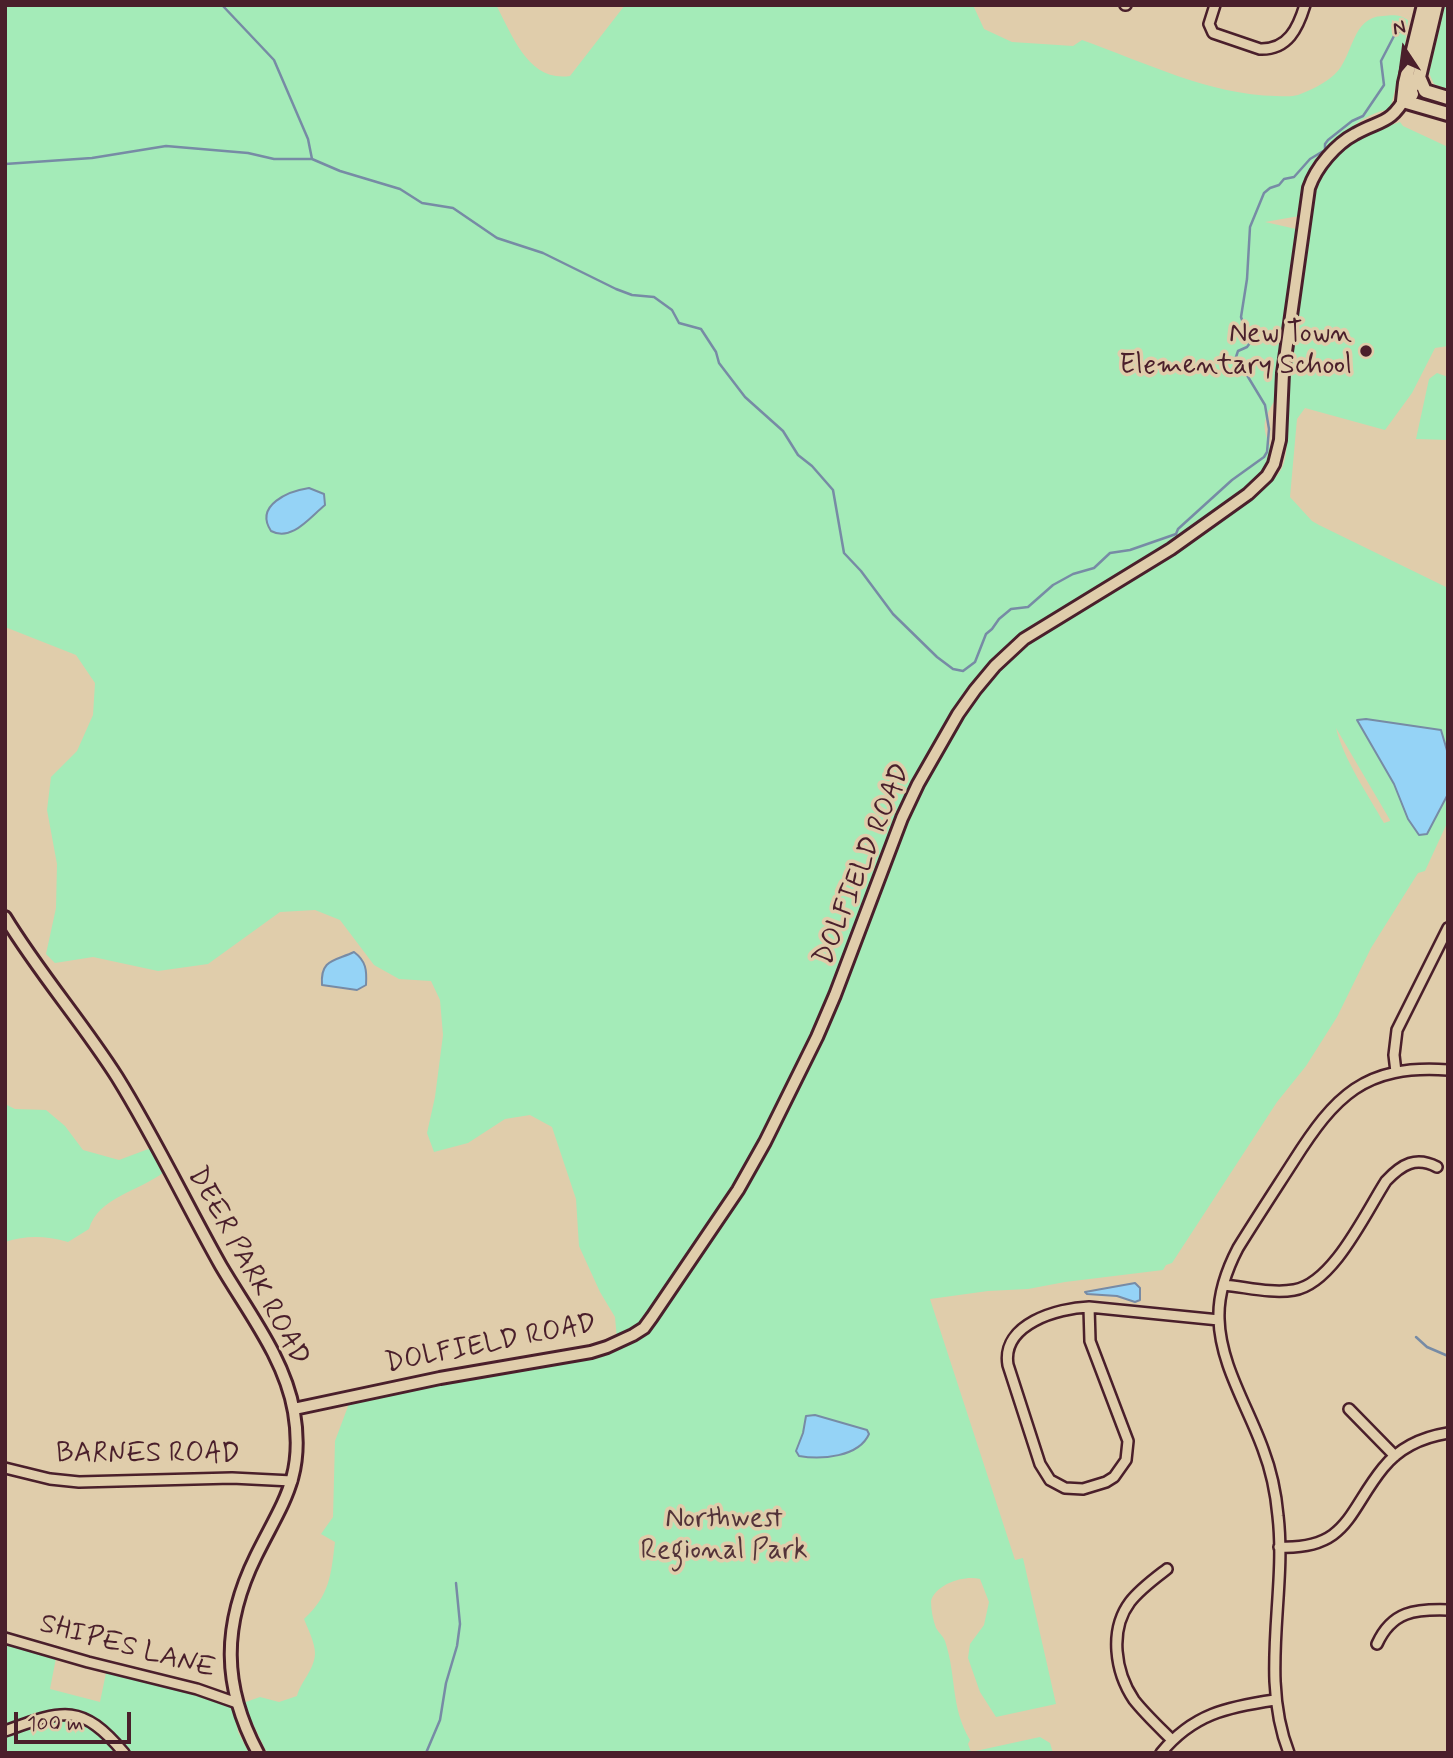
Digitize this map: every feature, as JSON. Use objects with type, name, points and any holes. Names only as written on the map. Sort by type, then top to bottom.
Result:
[{"type":"main road","points":[[1406,97],[1405,83],[1424,5]]},
{"type":"main road","points":[[1406,97],[1419,77],[1436,5]]},
{"type":"main road","points":[[1419,77],[1425,90],[1448,98]]},
{"type":"main road","points":[[1406,97],[1448,105]]},
{"type":"main road","points":[[1406,97],[1448,114]]},
{"type":"street","points":[[1215,5],[1209,24],[1213,33],[1267,50],[1294,35],[1306,5]]},
{"type":"street","name":"DOLFIELD ROAD","points":[[294,1409],[440,1378],[607,1348],[633,1335],[652,1317],[738,1190],[765,1142],[835,995],[902,818],[918,784],[969,698],[995,666],[1024,639],[1171,549],[1248,494],[1267,477],[1278,454],[1283,373],[1309,188],[1319,169],[1343,143],[1352,135],[1390,119],[1406,97]]},
{"type":"street","name":"DEER PARK ROAD","points":[[5,917],[127,1094],[191,1213],[273,1354],[294,1409],[297,1446],[292,1481],[283,1507],[251,1568],[235,1617],[229,1658],[237,1703],[258,1753]]},
{"type":"street","points":[[1396,1072],[1394,1055],[1397,1030],[1448,928]]},
{"type":"street","points":[[1289,1753],[1275,1700],[1279,1546],[1277,1506],[1268,1464],[1230,1368],[1219,1320],[1224,1285],[1229,1265],[1238,1248],[1318,1123],[1351,1091],[1370,1080],[1396,1072],[1448,1070]]},
{"type":"street","points":[[1224,1285],[1284,1291],[1314,1283],[1332,1266],[1394,1172],[1411,1162],[1421,1161],[1437,1167]]},
{"type":"street","points":[[1089,1307],[1090,1341],[1126,1432],[1128,1452],[1121,1469],[1114,1477],[1093,1487],[1074,1490],[1056,1484],[1045,1474],[1040,1464],[1006,1357],[1007,1349],[1015,1335],[1028,1325],[1069,1309],[1089,1307],[1219,1320]]},
{"type":"street","points":[[1349,1409],[1395,1456]]},
{"type":"street","points":[[1279,1546],[1306,1546],[1339,1531],[1355,1513],[1375,1479],[1395,1456],[1430,1437],[1448,1433]]},
{"type":"street","name":"BARNES ROAD","points":[[5,1468],[50,1479],[79,1482],[222,1478],[292,1481]]},
{"type":"street","points":[[1167,1569],[1141,1590],[1123,1613],[1117,1649],[1121,1674],[1127,1688],[1135,1701],[1171,1740]]},
{"type":"street","points":[[1377,1644],[1388,1625],[1397,1618],[1416,1611],[1448,1610]]},
{"type":"street","name":"SHIPES LANE","points":[[5,1638],[197,1689],[237,1703]]},
{"type":"street","points":[[1161,1753],[1171,1740],[1210,1714],[1275,1700]]},
{"type":"street","points":[[5,1731],[53,1715],[78,1716],[99,1726],[124,1753]]},
{"type":"green space","name":"Northwest Regional Park","points":[[5,5],[496,5],[516,43],[533,64],[543,72],[555,76],[570,76],[625,5],[973,5],[984,29],[1012,42],[1073,46],[1082,40],[1202,84],[1251,94],[1287,96],[1307,91],[1335,74],[1365,23],[1373,18],[1390,15],[1408,20],[1404,53],[1390,110],[1381,111],[1360,121],[1320,155],[1310,168],[1305,181],[1299,216],[1265,222],[1296,229],[1275,400],[1265,420],[1267,437],[1273,452],[1260,476],[1244,488],[1256,494],[1277,476],[1285,461],[1289,381],[1308,226],[1319,184],[1329,165],[1344,149],[1369,133],[1400,122],[1403,126],[1448,147],[1448,346],[1435,348],[1412,393],[1385,430],[1305,408],[1297,419],[1290,497],[1312,521],[1448,588],[1448,821],[1425,871],[1418,873],[1371,948],[1337,1017],[1306,1066],[1277,1102],[1172,1263],[1166,1265],[1163,1270],[1028,1289],[930,1299],[1015,1560],[1023,1558],[1056,1704],[996,1717],[980,1692],[968,1658],[970,1644],[984,1625],[989,1602],[980,1579],[966,1578],[944,1586],[931,1601],[936,1628],[945,1641],[949,1654],[959,1715],[970,1740],[968,1744],[971,1752],[1040,1737],[1050,1743],[1053,1753],[267,1753],[243,1703],[260,1697],[279,1702],[297,1696],[313,1664],[315,1649],[304,1619],[324,1593],[330,1575],[335,1542],[321,1534],[333,1517],[335,1441],[350,1401],[628,1342],[624,1333],[617,1339],[615,1317],[579,1246],[576,1199],[552,1127],[530,1115],[505,1119],[468,1143],[434,1152],[427,1133],[443,1035],[440,1000],[431,981],[399,979],[374,965],[340,920],[315,910],[280,912],[208,964],[158,971],[93,957],[55,963],[46,954],[56,908],[57,864],[47,810],[51,777],[77,751],[93,715],[95,683],[76,655],[5,627]],"holes":[[[1336,728],[1390,821],[1384,823],[1364,789],[1344,752]]]},
{"type":"green space","points":[[1445,5],[1448,5],[1448,89],[1434,84],[1429,73]]},
{"type":"green space","points":[[1437,373],[1448,377],[1448,440],[1416,439],[1429,379]]},
{"type":"green space","points":[[5,1104],[15,1109],[46,1110],[65,1126],[83,1150],[119,1160],[151,1148],[164,1172],[110,1202],[94,1218],[89,1229],[68,1242],[36,1237],[5,1242]]},
{"type":"green space","points":[[5,1642],[56,1658],[50,1689],[100,1702],[107,1668],[227,1704],[234,1712],[238,1732],[249,1753],[5,1753]]},
{"type":"water","points":[[309,488],[324,494],[325,505],[293,531],[279,534],[271,531],[267,522],[270,507],[292,492]]},
{"type":"water","points":[[1357,720],[1441,730],[1448,754],[1448,794],[1427,834],[1419,835],[1408,819],[1394,784]]},
{"type":"water","points":[[354,952],[365,966],[366,985],[357,990],[322,985],[323,970],[326,966]]},
{"type":"water","points":[[1135,1283],[1140,1288],[1140,1300],[1135,1302],[1117,1296],[1085,1292]]},
{"type":"water","points":[[815,1415],[867,1430],[869,1434],[857,1448],[848,1452],[828,1457],[799,1456],[796,1451],[806,1416]]},
{"type":"waterway","points":[[222,5],[274,60],[308,139],[312,159]]},
{"type":"waterway","points":[[5,164],[92,158],[166,146],[248,153],[274,159],[312,159],[340,171],[400,189],[422,203],[453,208],[497,238],[543,253],[616,289],[632,295],[654,297],[672,310],[679,323],[701,329],[716,352],[719,363],[745,397],[783,431],[798,455],[812,466],[833,490],[844,553],[893,614],[937,657],[953,669],[963,671],[975,662],[986,634],[1011,609],[1028,607],[1053,585],[1073,574],[1094,568],[1110,553],[1130,550],[1176,534],[1178,529],[1232,480],[1264,457],[1269,429],[1265,405],[1236,357],[1238,351],[1250,343],[1241,317],[1247,279],[1250,227],[1264,193],[1284,179],[1294,177],[1310,159],[1325,150],[1328,140],[1363,116],[1384,85],[1381,61],[1395,34],[1402,30]]},
{"type":"waterway","points":[[1416,1337],[1427,1347],[1448,1356]]},
{"type":"waterway","points":[[426,1753],[440,1720],[446,1683],[457,1646],[460,1624],[456,1583]]},
{"type":"place","name":"New Town Elementary School","points":[[1366,351]]}]
